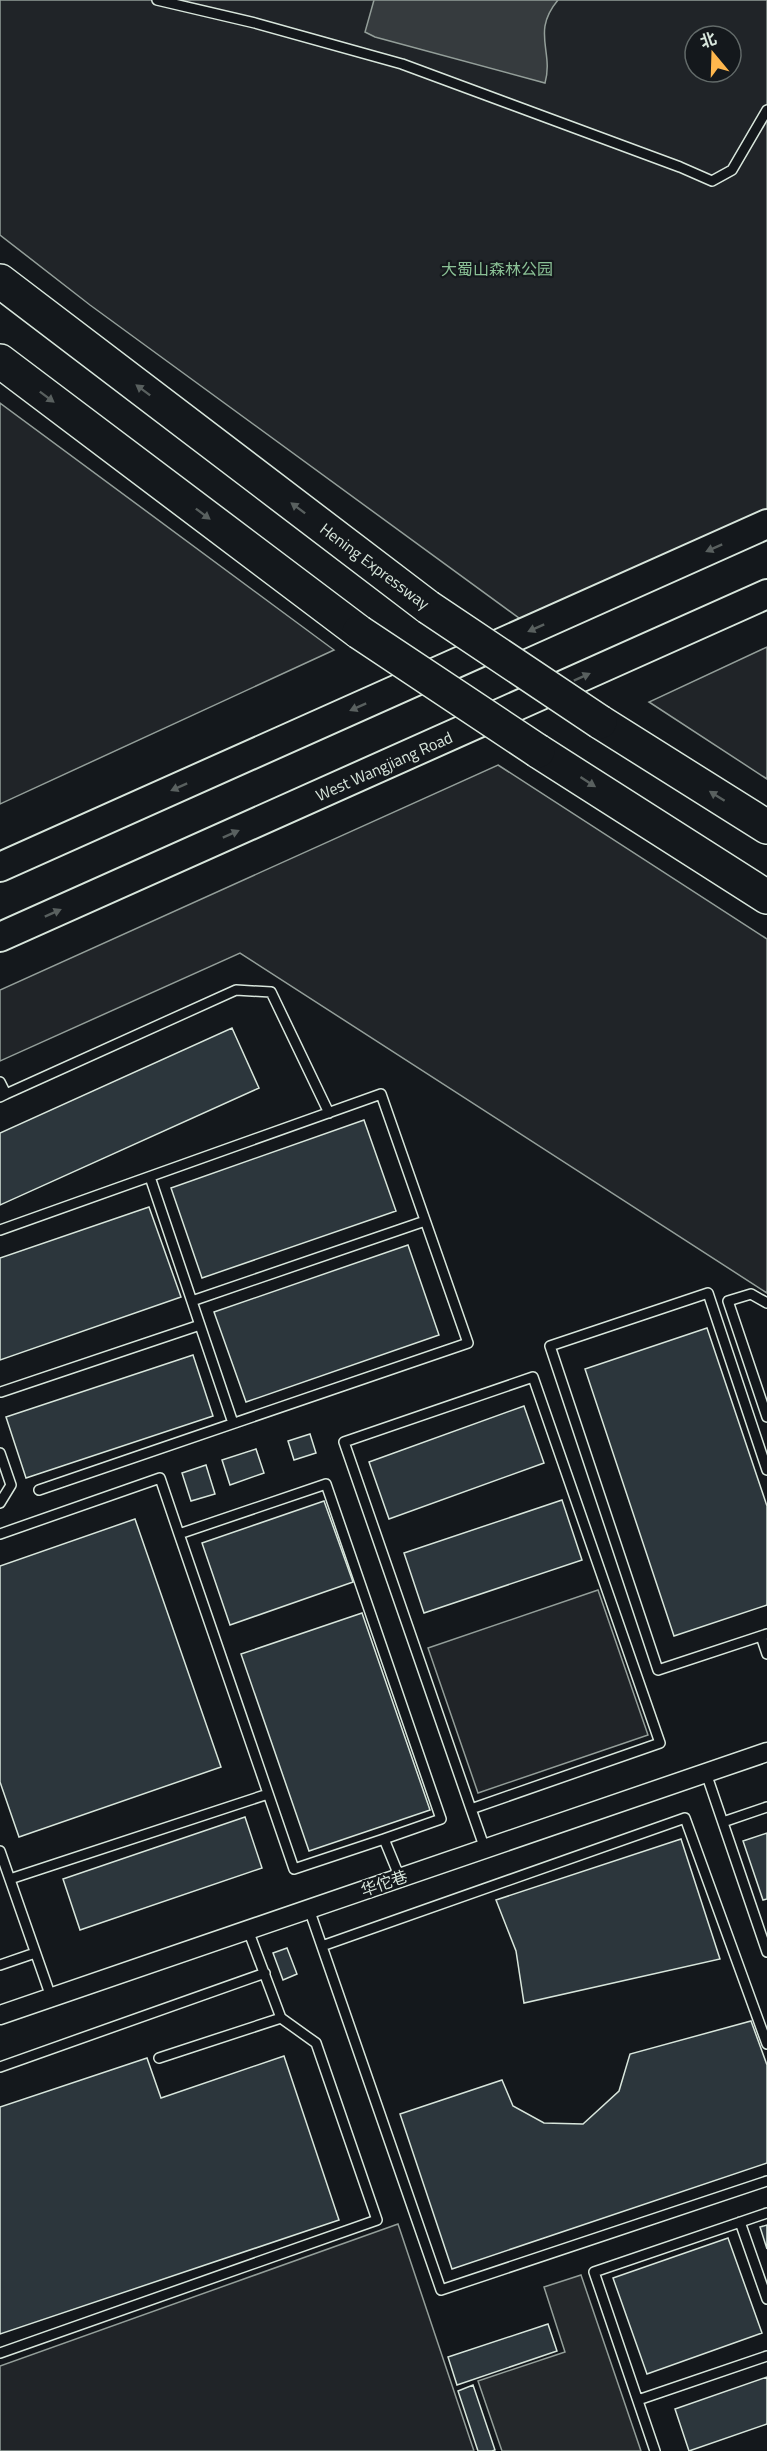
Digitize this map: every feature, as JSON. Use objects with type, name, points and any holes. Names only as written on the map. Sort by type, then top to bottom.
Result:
[{"type":"highway","name":"Hening Expressway","points":[[0,281],[428,607],[600,722],[767,827]]},
{"type":"highway","points":[[0,362],[359,632],[538,751],[767,897]]},
{"type":"main road","points":[[0,867],[767,524]]},
{"type":"main road","name":"West Wangjiang Road","points":[[0,937],[767,594]]},
{"type":"street","name":"华佗巷","points":[[0,2015],[767,1752]]},
{"type":"lane","points":[[157,0],[255,23],[402,64],[680,167],[711,181],[732,170],[767,111]]},
{"type":"lane","points":[[0,1082],[3,1096],[236,990],[271,992],[329,1113]]},
{"type":"lane","points":[[0,1230],[381,1094],[468,1343],[39,1490]]},
{"type":"lane","points":[[150,1177],[233,1423]]},
{"type":"lane","points":[[192,1301],[425,1221]]},
{"type":"lane","points":[[767,1470],[708,1293],[550,1346],[658,1670],[764,1635],[767,1654]]},
{"type":"lane","points":[[767,1303],[752,1294],[728,1301],[767,1416]]},
{"type":"lane","points":[[1,1392],[200,1325]]},
{"type":"lane","points":[[471,1809],[660,1743],[533,1377],[344,1442],[471,1809],[485,1848]]},
{"type":"lane","points":[[0,1453],[11,1485],[0,1503]]},
{"type":"lane","points":[[0,1534],[160,1478],[179,1534],[268,1794],[294,1869],[441,1819],[326,1484],[179,1534]]},
{"type":"lane","points":[[706,1773],[767,1952]]},
{"type":"lane","points":[[10,1879],[268,1794]]},
{"type":"lane","points":[[723,1822],[767,1807]]},
{"type":"lane","points":[[322,1946],[685,1818],[767,2044]]},
{"type":"lane","points":[[384,1839],[400,1878]]},
{"type":"lane","points":[[0,1851],[51,1997]]},
{"type":"lane","points":[[309,1909],[441,2290],[767,2181]]},
{"type":"lane","points":[[756,1919],[767,1915]]},
{"type":"lane","points":[[0,2353],[377,2220],[316,2043],[281,2018],[248,1930]]},
{"type":"lane","points":[[0,1965],[36,1953]]},
{"type":"lane","points":[[0,2067],[265,1974]]},
{"type":"lane","points":[[159,2058],[281,2018]]},
{"type":"lane","points":[[655,2451],[594,2272],[767,2213]]},
{"type":"lane","points":[[740,2222],[767,2298]]},
{"type":"lane","points":[[638,2400],[767,2356]]},
{"type":"green space","name":"大蜀山森林公园","points":[[0,0],[767,0],[767,524],[534,629],[90,305],[0,235]]},
{"type":"green space","points":[[0,403],[334,650],[0,804]]},
{"type":"green space","points":[[767,647],[767,779],[649,702]]},
{"type":"green space","points":[[498,765],[767,939],[767,1293],[240,953],[0,1061],[0,990]]},
{"type":"green space","points":[[598,1590],[648,1735],[478,1793],[428,1648]]},
{"type":"green space","points":[[398,2224],[474,2451],[0,2451],[0,2366]]},
{"type":"shaded area","points":[[374,0],[558,0],[550,11],[544,32],[547,61],[545,83],[375,37],[365,32]]},
{"type":"shaded area","points":[[581,2275],[641,2451],[502,2451],[478,2381],[565,2352],[544,2287]]},
{"type":"building","points":[[232,1028],[259,1088],[0,1205],[0,1133]]},
{"type":"building","points":[[364,1120],[396,1211],[202,1278],[171,1188]]},
{"type":"building","points":[[149,1207],[181,1297],[0,1360],[0,1258]]},
{"type":"building","points":[[408,1245],[439,1335],[246,1402],[214,1312]]},
{"type":"building","points":[[707,1328],[767,1506],[767,1605],[674,1636],[585,1369]]},
{"type":"building","points":[[193,1355],[213,1416],[26,1478],[6,1417]]},
{"type":"building","points":[[524,1406],[544,1463],[389,1519],[369,1462]]},
{"type":"building","points":[[310,1434],[316,1453],[294,1460],[288,1441]]},
{"type":"building","points":[[256,1449],[264,1473],[230,1485],[222,1460]]},
{"type":"building","points":[[206,1465],[215,1494],[191,1501],[182,1473]]},
{"type":"building","points":[[562,1500],[582,1560],[424,1613],[404,1553]]},
{"type":"building","points":[[324,1501],[353,1582],[230,1625],[202,1543]]},
{"type":"building","points":[[135,1519],[221,1767],[19,1837],[0,1782],[0,1566]]},
{"type":"building","points":[[362,1613],[430,1810],[309,1851],[241,1654]]},
{"type":"building","points":[[245,1817],[262,1868],[80,1930],[63,1879]]},
{"type":"building","points":[[767,1833],[767,1899],[763,1900],[743,1841]]},
{"type":"building","points":[[681,1839],[720,1959],[524,2003],[516,1951],[496,1900]]},
{"type":"building","points":[[287,1948],[297,1974],[283,1980],[273,1953]]},
{"type":"building","points":[[751,2021],[767,2065],[767,2163],[452,2269],[400,2114],[502,2080],[513,2106],[544,2123],[583,2124],[619,2091],[630,2054]]},
{"type":"building","points":[[284,2056],[339,2220],[0,2334],[0,2107],[147,2058],[161,2098]]},
{"type":"building","points":[[767,2225],[767,2249],[760,2227]]},
{"type":"building","points":[[728,2238],[762,2333],[647,2374],[613,2278]]},
{"type":"building","points":[[548,2324],[557,2351],[457,2385],[448,2357]]},
{"type":"building","points":[[767,2377],[767,2424],[689,2451],[675,2409]]},
{"type":"building","points":[[473,2385],[495,2450],[492,2451],[478,2451],[458,2391]]}]
